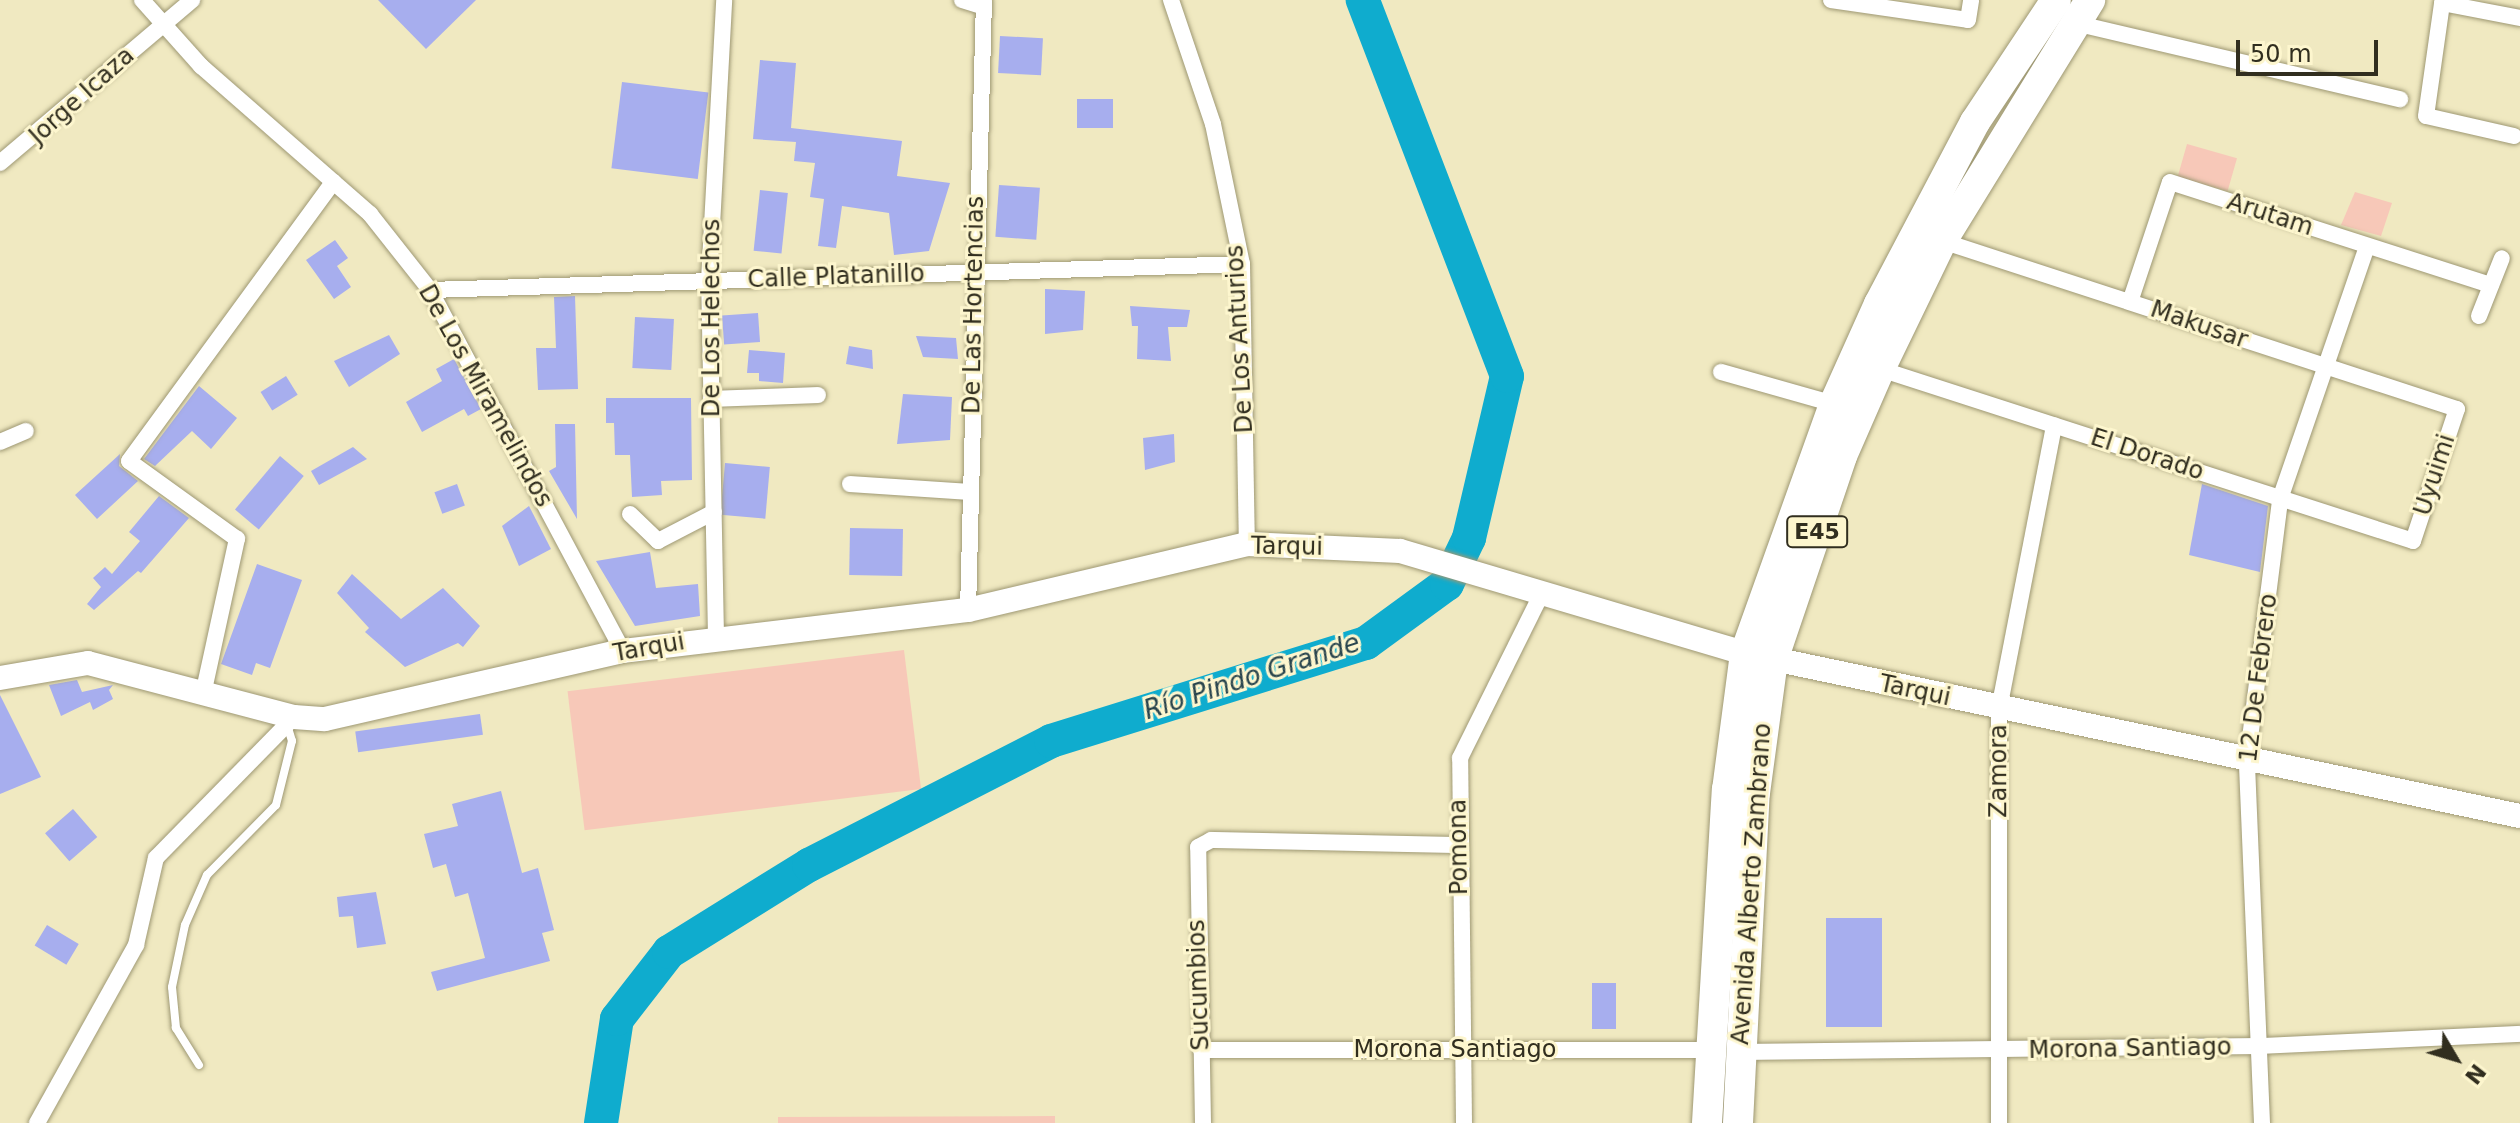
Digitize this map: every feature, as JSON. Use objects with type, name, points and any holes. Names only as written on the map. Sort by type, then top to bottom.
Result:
[{"type":"highway","name":"Avenida Alberto Zambrano","points":[[1738,1123],[1759,657],[1880,369],[1942,241],[2074,8]]},
{"type":"highway","name":"Avenida Alberto Zambrano","points":[[1707,1123],[1727,790],[1759,657],[1834,404],[1939,186],[2074,8]]},
{"type":"street","name":"De Los Miramelindos","points":[[142,0],[165,22],[201,66],[370,214],[430,290],[623,651]]},
{"type":"street","points":[[0,163],[192,0]]},
{"type":"street","name":"De Los Helechos","points":[[716,637],[709,281],[724,0]]},
{"type":"street","points":[[962,0],[983,3]]},
{"type":"street","name":"De Los Anturios","points":[[1171,0],[1213,124],[1242,264],[1247,544]]},
{"type":"street","points":[[1831,0],[1968,20],[1971,0]]},
{"type":"street","name":"De Las Hortencias","points":[[968,610],[983,3]]},
{"type":"street","points":[[2514,136],[2426,116],[2442,3],[2520,18]]},
{"type":"street","points":[[2074,8],[2400,99]]},
{"type":"street","name":"Jorge Icaza","points":[[0,171],[165,22]]},
{"type":"street","points":[[204,690],[237,539],[129,461],[333,182]]},
{"type":"street","name":"Arutam","points":[[2130,302],[2170,182],[2491,285]]},
{"type":"street","name":"Makusar","points":[[1942,241],[2457,409]]},
{"type":"street","name":"12 De Febrero","points":[[2262,1123],[2247,762],[2280,499],[2321,367],[2367,247]]},
{"type":"street","points":[[2479,316],[2502,258]]},
{"type":"street","name":"Calle Platanillo","points":[[430,290],[1242,264]]},
{"type":"street","name":"El Dorado","points":[[1880,369],[2413,541]]},
{"type":"street","points":[[1721,372],[1834,404]]},
{"type":"street","points":[[711,399],[818,395]]},
{"type":"street","name":"Uyuimi","points":[[2413,541],[2457,409]]},
{"type":"street","name":"Zamora","points":[[1999,1123],[1999,709],[2054,425]]},
{"type":"street","points":[[0,442],[26,431]]},
{"type":"street","points":[[850,484],[970,492]]},
{"type":"street","points":[[630,514],[658,541],[714,512]]},
{"type":"street","name":"Tarqui","points":[[0,678],[88,663],[204,690],[291,721],[325,719],[623,651],[716,637],[968,610],[1247,544],[1400,551],[1497,576],[1759,657],[2247,762],[2520,816]]},
{"type":"street","name":"Pomona","points":[[1464,1123],[1460,758],[1543,591]]},
{"type":"street","points":[[37,1123],[136,945],[156,858],[291,721]]},
{"type":"street","name":"Sucumbios","points":[[1203,1123],[1198,847],[1211,840],[1459,845]]},
{"type":"street","name":"Morona Santiago","points":[[1739,1052],[2261,1046],[2520,1034]]},
{"type":"street","name":"Morona Santiago","points":[[1201,1050],[1709,1050]]},
{"type":"lane","points":[[199,1065],[176,1028],[172,987],[185,925],[207,875],[276,805],[292,741],[291,721]]},
{"type":"shaded area","points":[[2187,144],[2237,158],[2228,191],[2178,177]]},
{"type":"shaded area","points":[[2355,192],[2392,203],[2381,236],[2341,225]]},
{"type":"shaded area","points":[[904,650],[921,789],[585,830],[568,691]]},
{"type":"shaded area","points":[[1055,1116],[1055,1123],[778,1123],[778,1117]]},
{"type":"building","points":[[378,0],[476,0],[426,49]]},
{"type":"building","points":[[1000,36],[1043,38],[1041,75],[998,73]]},
{"type":"building","points":[[760,60],[796,63],[791,128],[902,141],[897,176],[950,183],[929,251],[894,255],[889,213],[842,206],[836,248],[818,246],[824,199],[810,197],[815,163],[794,161],[796,142],[753,139]]},
{"type":"building","points":[[622,82],[708,93],[698,179],[611,168]]},
{"type":"building","points":[[1077,99],[1113,99],[1113,128],[1077,128]]},
{"type":"building","points":[[999,185],[1040,188],[1036,240],[995,237]]},
{"type":"building","points":[[760,190],[788,193],[781,254],[754,251]]},
{"type":"building","points":[[335,240],[348,258],[337,266],[351,287],[334,299],[306,260]]},
{"type":"building","points":[[1045,289],[1085,291],[1083,330],[1045,334]]},
{"type":"building","points":[[575,296],[578,389],[538,390],[536,348],[556,348],[554,297]]},
{"type":"building","points":[[1130,306],[1190,310],[1187,327],[1168,327],[1171,361],[1137,359],[1138,326],[1132,326]]},
{"type":"building","points":[[758,313],[760,342],[724,344],[722,316]]},
{"type":"building","points":[[635,317],[674,319],[671,370],[632,368]]},
{"type":"building","points":[[389,335],[400,354],[349,387],[334,361]]},
{"type":"building","points":[[916,336],[956,338],[958,359],[923,357]]},
{"type":"building","points":[[849,346],[872,350],[873,369],[846,364]]},
{"type":"building","points":[[749,350],[785,353],[783,383],[759,381],[759,373],[747,373]]},
{"type":"building","points":[[454,359],[481,409],[468,416],[464,409],[422,432],[406,402],[442,381],[436,369]]},
{"type":"building","points":[[286,376],[298,395],[272,411],[261,392]]},
{"type":"building","points":[[199,386],[237,418],[211,449],[192,431],[155,466],[144,459]]},
{"type":"building","points":[[903,394],[952,397],[950,440],[897,444]]},
{"type":"building","points":[[606,398],[691,398],[692,480],[661,481],[662,495],[632,497],[630,455],[615,455],[614,423],[606,423]]},
{"type":"building","points":[[555,424],[575,424],[577,519],[549,471],[556,467]]},
{"type":"building","points":[[1174,434],[1175,462],[1145,470],[1143,438]]},
{"type":"building","points":[[353,447],[367,459],[319,485],[311,471]]},
{"type":"building","points":[[120,454],[119,466],[138,481],[97,519],[75,495]]},
{"type":"building","points":[[280,456],[304,476],[259,530],[235,510]]},
{"type":"building","points":[[725,463],[770,467],[765,519],[720,515]]},
{"type":"building","points":[[457,484],[465,506],[442,514],[434,492]]},
{"type":"building","points":[[2202,484],[2268,506],[2260,572],[2189,555]]},
{"type":"building","points":[[159,496],[189,518],[141,573],[138,571],[94,610],[87,604],[101,587],[93,578],[105,567],[112,574],[140,541],[129,532]]},
{"type":"building","points":[[529,506],[551,549],[519,566],[502,526]]},
{"type":"building","points":[[850,528],[903,529],[902,576],[849,575]]},
{"type":"building","points":[[650,552],[656,588],[698,584],[700,616],[635,626],[596,561]]},
{"type":"building","points":[[257,564],[302,580],[270,668],[256,663],[252,675],[221,664]]},
{"type":"building","points":[[352,574],[401,619],[443,588],[480,626],[463,647],[458,643],[405,667],[365,632],[369,628],[337,593]]},
{"type":"building","points":[[77,680],[82,692],[113,685],[109,690],[113,699],[93,710],[90,702],[61,716],[49,685]]},
{"type":"building","points":[[0,695],[41,777],[0,794]]},
{"type":"building","points":[[480,714],[483,735],[358,752],[355,732]]},
{"type":"building","points":[[501,791],[522,873],[538,868],[554,930],[542,933],[550,961],[437,991],[431,972],[485,958],[468,893],[455,897],[446,864],[433,868],[424,834],[458,826],[452,804]]},
{"type":"building","points":[[73,809],[97,837],[69,861],[45,833]]},
{"type":"building","points":[[376,892],[386,944],[357,948],[353,916],[339,917],[337,897]]},
{"type":"building","points":[[1826,918],[1882,918],[1882,1027],[1826,1027]]},
{"type":"building","points":[[47,925],[79,944],[66,965],[35,946]]},
{"type":"building","points":[[1592,983],[1616,983],[1616,1029],[1592,1029]]},
{"type":"waterway","name":"Río Pindo Grande","points":[[601,1123],[617,1019],[669,952],[809,865],[1051,741],[1366,643],[1447,584],[1469,538],[1507,376],[1363,0]]}]
